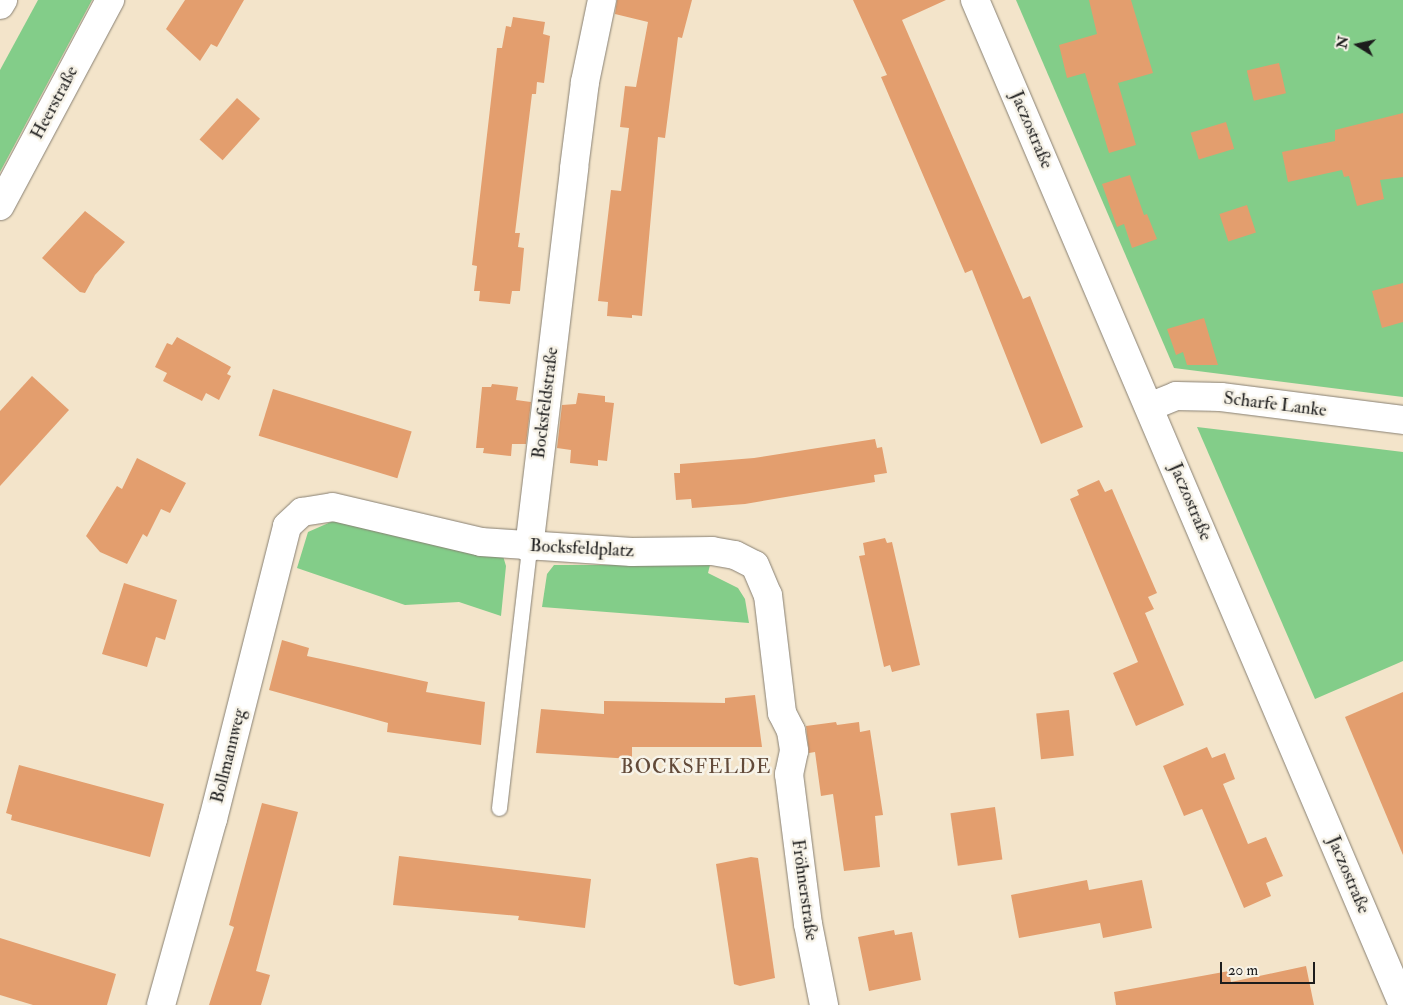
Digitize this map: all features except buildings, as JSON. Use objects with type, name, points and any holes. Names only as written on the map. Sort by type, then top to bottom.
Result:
[{"type":"street","points":[[0,5],[3,0]]},
{"type":"street","name":"Heerstraße","points":[[0,206],[110,0]]},
{"type":"street","name":"Bocksfeldstraße","points":[[529,548],[577,140],[602,0]]},
{"type":"street","name":"Jaczostraße","points":[[975,0],[1403,1005]]},
{"type":"street","name":"Scharfe Lanke","points":[[1149,407],[1176,396],[1221,398],[1403,420]]},
{"type":"street","name":"Bocksfeldplatz","points":[[302,512],[333,507],[481,542],[529,548],[632,552],[712,551],[735,555],[755,566],[768,595],[776,671]]},
{"type":"street","name":"Bollmannweg","points":[[161,1005],[213,819],[284,539],[288,526],[302,512]]},
{"type":"street","name":"Fröhnerstraße","points":[[776,671],[782,713],[789,722],[793,744],[789,774],[808,924],[824,1005]]},
{"type":"lane","name":"Bocksfeldstraße","points":[[500,808],[529,548]]},
{"type":"green space","points":[[38,0],[92,0],[0,172],[0,70]]},
{"type":"green space","points":[[1016,0],[1403,0],[1403,397],[1174,368]]},
{"type":"green space","points":[[1197,427],[1403,452],[1403,661],[1315,699]]},
{"type":"green space","points":[[333,521],[503,556],[506,566],[501,616],[459,602],[405,605],[297,568],[308,532]]},
{"type":"green space","points":[[554,565],[710,565],[708,573],[738,588],[745,599],[749,623],[542,607],[547,574]]},
{"type":"district","name":"BOCKSFELDE","points":[[696,766]]}]
